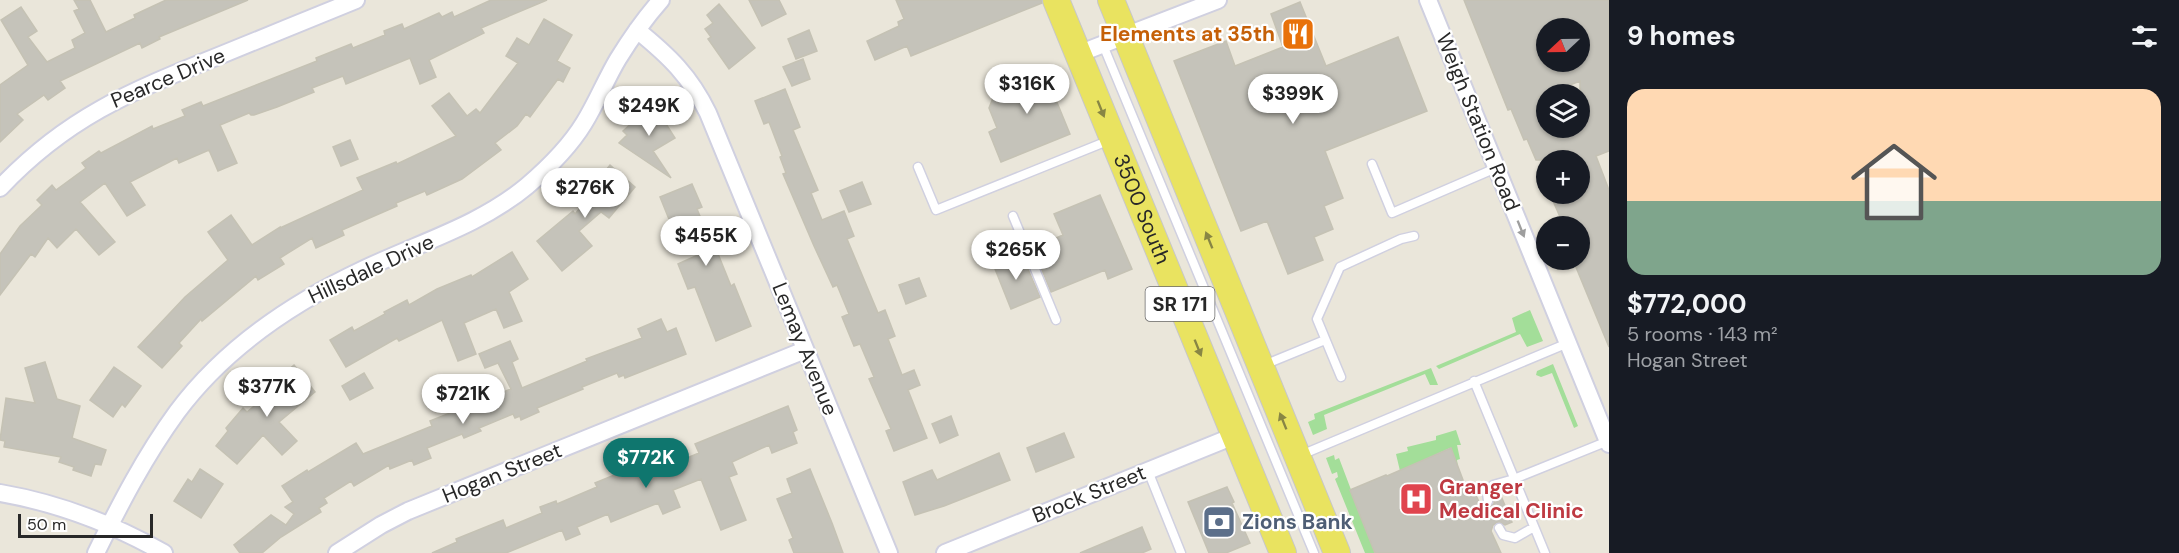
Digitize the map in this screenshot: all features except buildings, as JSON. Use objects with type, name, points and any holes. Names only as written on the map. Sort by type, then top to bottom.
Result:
[{"type":"main road","name":"3500 South","points":[[1056,0],[1283,553]]},
{"type":"main road","name":"SR 171","points":[[1112,0],[1115,40],[1261,367],[1337,553]]},
{"type":"street","name":"Pearce Drive","points":[[0,188],[36,152],[67,128],[104,105],[143,86],[356,0]]},
{"type":"street","name":"Hillsdale Drive","points":[[96,553],[141,466],[178,411],[226,359],[265,327],[312,295],[372,265],[471,223],[500,207],[527,186],[557,158],[584,124],[619,58],[637,30],[661,0]]},
{"type":"street","points":[[1078,54],[1218,0]]},
{"type":"street","name":"Weigh Station Road","points":[[1428,0],[1609,442]]},
{"type":"street","name":"Lemay Avenue","points":[[637,30],[675,63],[699,95],[889,553]]},
{"type":"street","name":"Hogan Street","points":[[337,553],[408,511],[806,350]]},
{"type":"street","name":"Brock Street","points":[[945,553],[1234,436]]},
{"type":"street","points":[[0,493],[46,503],[109,525],[164,553]]},
{"type":"lane","points":[[1115,40],[1314,553]]},
{"type":"lane","points":[[918,167],[936,210],[1113,139]]},
{"type":"lane","points":[[1372,164],[1392,213],[1496,168]]},
{"type":"lane","points":[[1013,216],[1056,320]]},
{"type":"lane","points":[[1341,377],[1317,319],[1340,267],[1414,236]]},
{"type":"lane","points":[[1261,367],[1325,340]]},
{"type":"lane","points":[[1298,457],[1568,343]]},
{"type":"lane","points":[[1474,381],[1545,553]]},
{"type":"lane","points":[[1488,501],[1487,495],[1491,486],[1609,442]]},
{"type":"lane","points":[[1148,471],[1181,553]]},
{"type":"lane","points":[[1499,528],[1503,535],[1515,538],[1534,527]]},
{"type":"green space","points":[[1530,310],[1543,341],[1527,347],[1520,334],[1439,369],[1436,366],[1516,332],[1512,318]]},
{"type":"green space","points":[[1553,364],[1578,426],[1574,428],[1552,373],[1541,377],[1536,375],[1537,371]]},
{"type":"green space","points":[[1431,368],[1438,385],[1430,385],[1425,374],[1324,415],[1327,429],[1313,435],[1308,422],[1315,419],[1314,414]]},
{"type":"green space","points":[[1456,430],[1461,445],[1457,445],[1460,459],[1457,460],[1458,468],[1450,448],[1400,471],[1396,454],[1408,451],[1407,447],[1436,440],[1436,436]]},
{"type":"green space","points":[[1334,455],[1335,460],[1339,458],[1375,553],[1365,553],[1335,479],[1338,477],[1337,472],[1332,474],[1326,458]]},
{"type":"place","name":"Elements at 35th","points":[[1298,34]]},
{"type":"place","name":"Granger Medical Clinic","points":[[1416,499]]},
{"type":"place","name":"Zions Bank","points":[[1219,522]]}]
